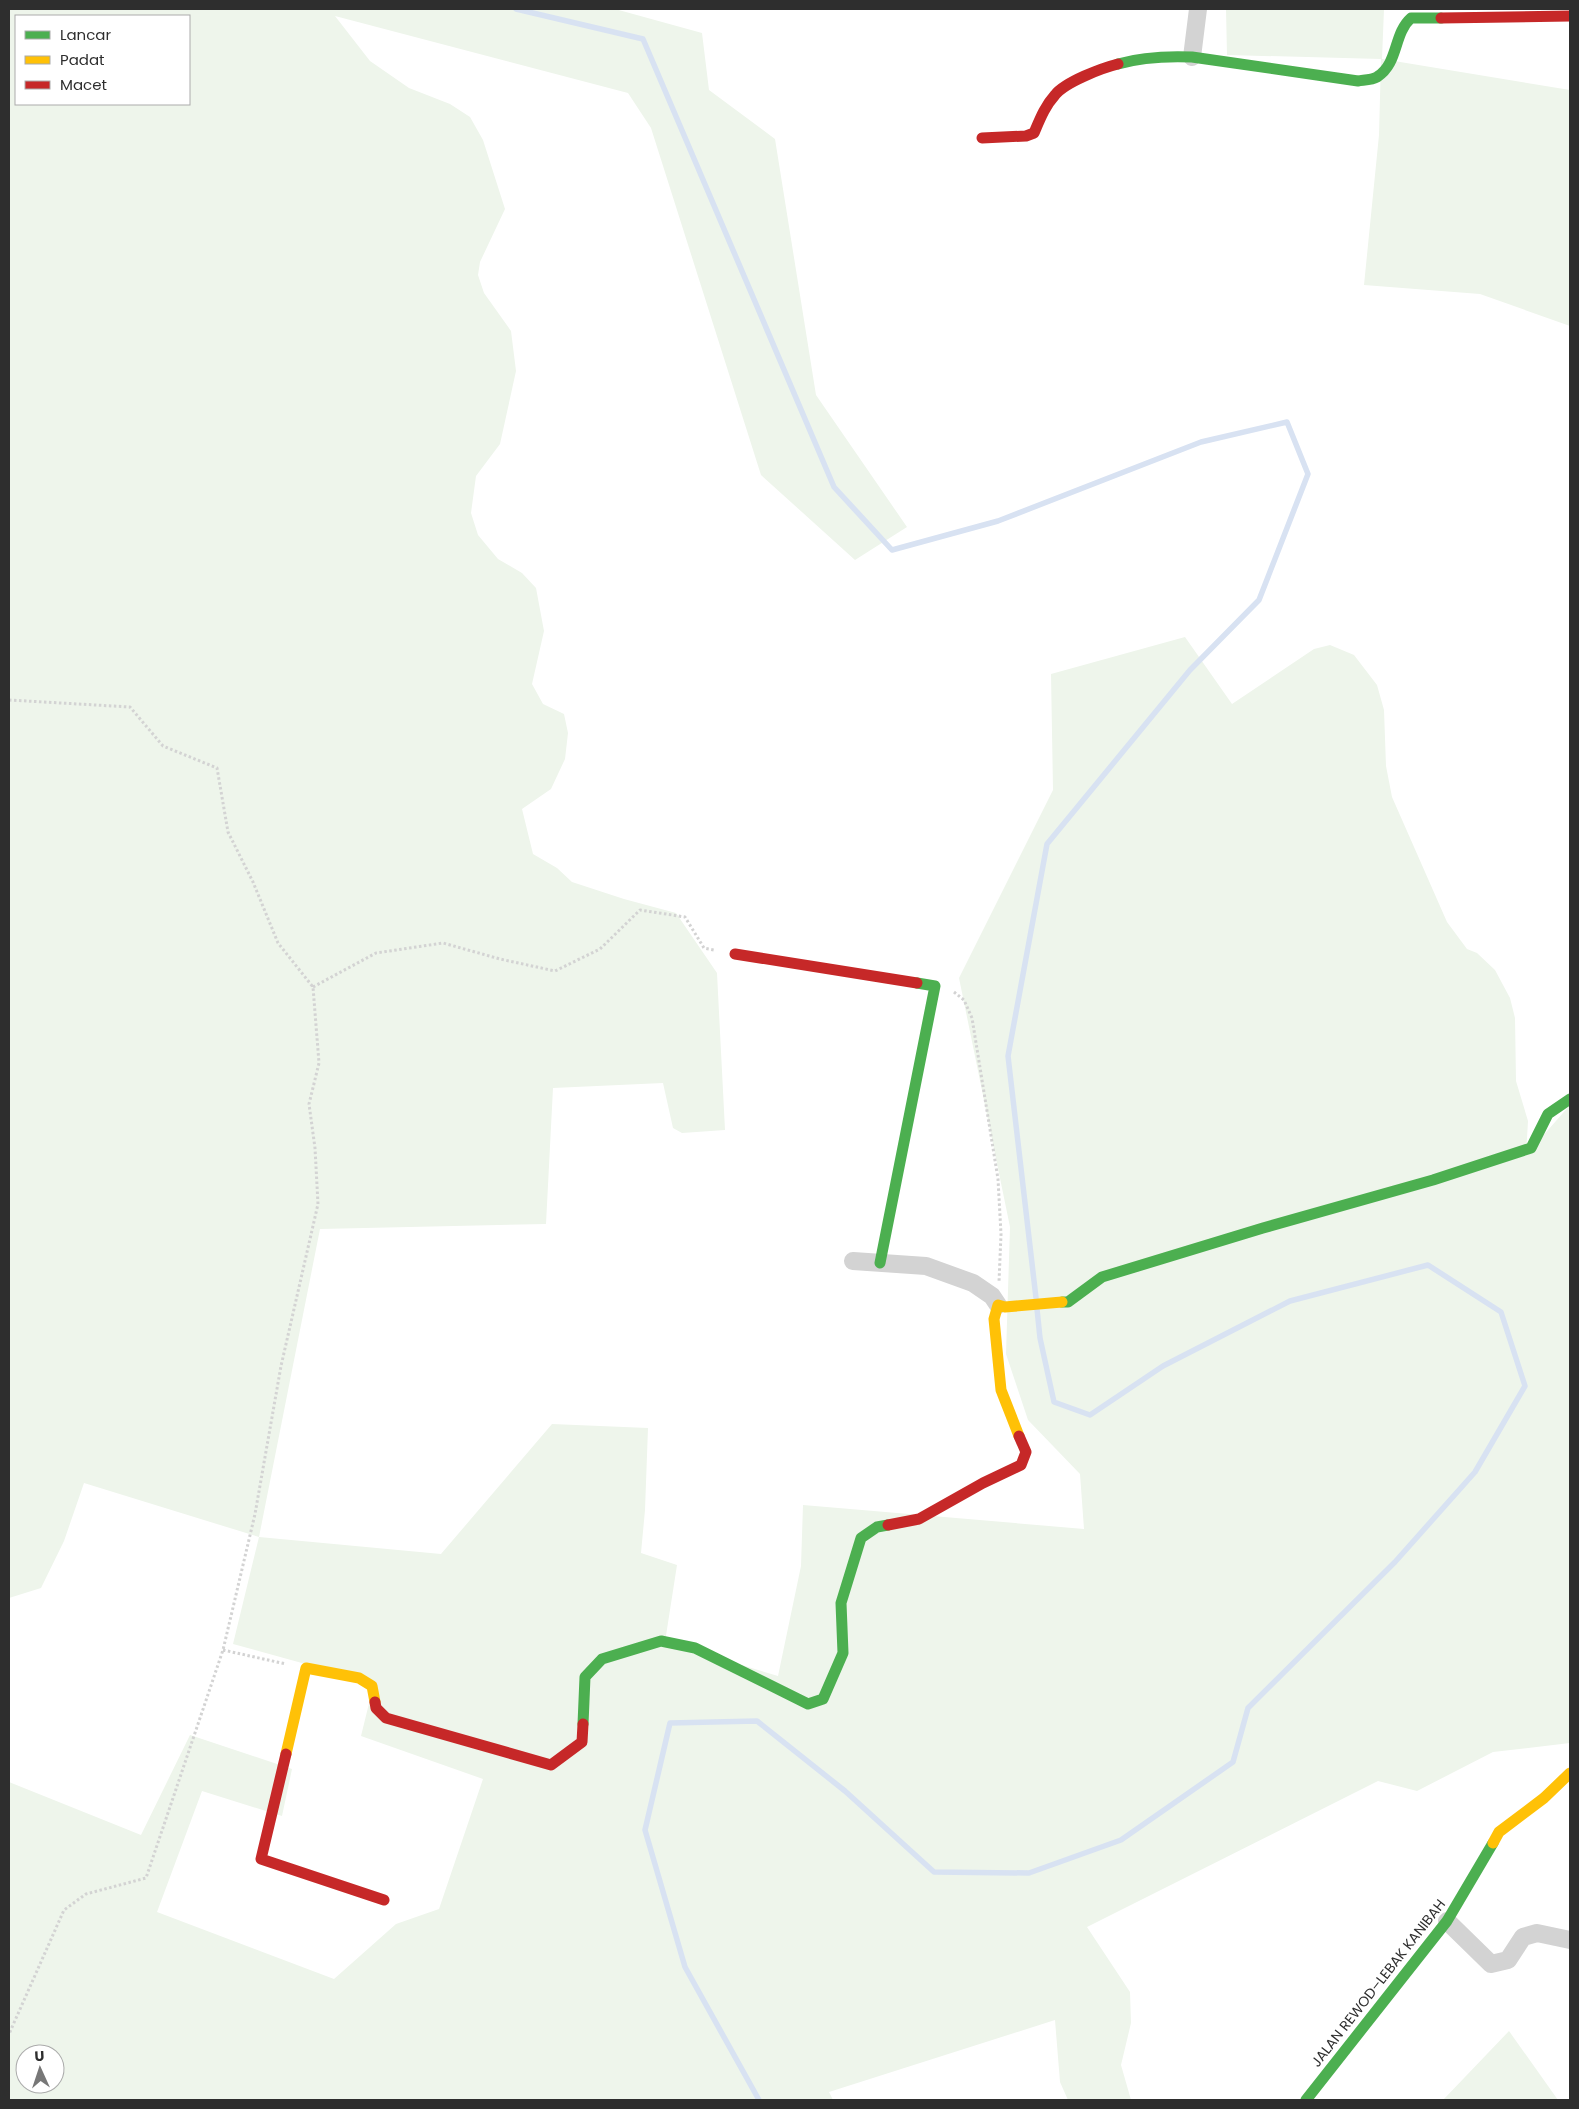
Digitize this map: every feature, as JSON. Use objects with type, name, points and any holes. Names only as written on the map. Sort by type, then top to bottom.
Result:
[{"type":"street","points":[[1192,58],[1198,9]]},
{"type":"street","points":[[982,138],[1026,136],[1034,133],[1043,111],[1056,93],[1098,69],[1136,59],[1174,56],[1358,81],[1376,78],[1389,66],[1393,60],[1403,25],[1411,18],[1570,16]]},
{"type":"street","points":[[735,954],[935,986],[880,1264]]},
{"type":"street","points":[[853,1261],[926,1266],[973,1283],[992,1296],[1002,1306],[1068,1302],[1102,1277],[1263,1228],[1433,1180],[1531,1148],[1548,1114],[1570,1099]]},
{"type":"street","points":[[384,1900],[261,1860],[306,1668],[359,1678],[372,1686],[376,1708],[386,1718],[551,1765],[582,1742],[585,1677],[602,1659],[661,1641],[695,1648],[808,1704],[823,1699],[842,1653],[841,1603],[861,1538],[877,1526],[919,1519],[961,1497],[983,1482],[1021,1465],[1026,1452],[1001,1390],[994,1318],[1002,1306]]},
{"type":"street","name":"JALAN REWOD–LEBAK KANIBAH","points":[[1306,2100],[1394,1986],[1447,1922],[1499,1832],[1544,1798],[1570,1773]]},
{"type":"street","points":[[1447,1922],[1490,1964],[1508,1960],[1523,1937],[1538,1933],[1570,1940]]},
{"type":"path","points":[[9,700],[130,707],[163,746],[218,768],[228,832],[253,882],[278,942],[313,987],[319,1063],[309,1104],[316,1148],[318,1204],[281,1366],[255,1514],[223,1650],[146,1878],[86,1894],[64,1910],[9,2034]]},
{"type":"path","points":[[313,987],[376,953],[443,942],[500,960],[555,971],[600,949],[640,910],[685,917],[704,948],[735,954]]},
{"type":"path","points":[[935,986],[951,990],[964,1000],[972,1018],[998,1179],[1002,1306]]},
{"type":"path","points":[[223,1650],[306,1668]]},
{"type":"shaded area","points":[[9,9],[615,9],[702,33],[709,90],[775,139],[816,395],[907,527],[855,560],[761,475],[651,128],[628,93],[335,16],[370,61],[409,88],[450,104],[470,117],[483,140],[505,209],[480,262],[478,275],[484,293],[511,331],[516,371],[500,444],[476,476],[471,513],[478,535],[498,559],[522,573],[536,588],[544,631],[532,684],[543,704],[564,714],[568,733],[565,759],[551,789],[522,809],[533,854],[557,868],[572,882],[676,913],[717,973],[725,1130],[682,1133],[673,1128],[663,1083],[553,1088],[546,1224],[320,1229],[259,1537],[84,1483],[64,1541],[41,1588],[9,1598]]},
{"type":"shaded area","points":[[1226,9],[1384,9],[1382,59],[1570,90],[1570,326],[1480,294],[1364,285],[1379,135],[1381,59],[1227,55]]},
{"type":"shaded area","points":[[1185,637],[1232,704],[1314,649],[1330,645],[1354,655],[1377,685],[1384,710],[1386,766],[1392,797],[1447,922],[1467,949],[1477,953],[1495,970],[1510,998],[1515,1018],[1516,1081],[1528,1121],[1526,1155],[1570,1105],[1570,1743],[1493,1752],[1417,1791],[1378,1781],[1087,1927],[1130,1992],[1131,2023],[1121,2065],[1131,2100],[1068,2100],[1060,2082],[1055,2020],[829,2092],[833,2100],[9,2100],[9,1782],[141,1835],[190,1735],[292,1769],[282,1816],[202,1791],[157,1912],[334,1979],[396,1924],[439,1909],[483,1779],[361,1736],[374,1683],[233,1644],[259,1537],[441,1554],[552,1424],[648,1428],[645,1510],[641,1553],[677,1565],[665,1642],[778,1676],[801,1566],[803,1505],[1084,1529],[1080,1474],[1028,1420],[1006,1354],[1010,1227],[959,978],[1053,790],[1051,674]]},
{"type":"shaded area","points":[[1509,2031],[1558,2100],[1443,2100]]},
{"type":"waterway","points":[[516,9],[643,39],[834,487],[892,550],[998,521],[1201,442],[1287,422],[1308,474],[1259,600],[1190,670],[1047,844],[1008,1056],[1036,1298]]},
{"type":"waterway","points":[[759,2100],[685,1967],[645,1830],[670,1723],[757,1721],[845,1791],[934,1872],[1029,1873],[1121,1840],[1233,1762],[1248,1708],[1395,1562],[1475,1472],[1525,1386],[1501,1312],[1428,1265],[1290,1301],[1163,1366],[1090,1415],[1054,1402],[1040,1338],[1037,1309]]},
{"type":"traffic: fast","points":[[1118,64],[1155,58],[1192,57],[1358,81],[1368,80],[1377,77],[1389,64],[1401,32],[1411,18],[1441,18]]},
{"type":"traffic: fast","points":[[880,1263],[935,986],[917,983]]},
{"type":"traffic: fast","points":[[1062,1302],[1068,1302],[1102,1277],[1263,1228],[1433,1180],[1531,1148],[1548,1114],[1570,1099]]},
{"type":"traffic: fast","points":[[583,1724],[585,1677],[602,1659],[661,1641],[695,1648],[808,1704],[823,1699],[843,1653],[841,1603],[861,1538],[877,1527],[888,1525]]},
{"type":"traffic: fast","points":[[1306,2100],[1447,1921],[1493,1843]]},
{"type":"traffic: slow","points":[[1019,1436],[1001,1390],[994,1319],[998,1305],[1005,1307],[1062,1302]]},
{"type":"traffic: slow","points":[[286,1754],[306,1668],[359,1678],[372,1686],[375,1702]]},
{"type":"traffic: slow","points":[[1493,1843],[1499,1832],[1544,1798],[1570,1773]]},
{"type":"traffic: jam","points":[[1441,18],[1570,16]]},
{"type":"traffic: jam","points":[[982,138],[1026,136],[1034,133],[1051,99],[1060,90],[1084,76],[1118,64]]},
{"type":"traffic: jam","points":[[735,954],[917,983]]},
{"type":"traffic: jam","points":[[888,1525],[919,1519],[983,1483],[1021,1465],[1026,1452],[1019,1436]]},
{"type":"traffic: jam","points":[[375,1702],[376,1708],[386,1718],[551,1765],[582,1742],[583,1724]]},
{"type":"traffic: jam","points":[[286,1754],[261,1859],[384,1900]]}]
